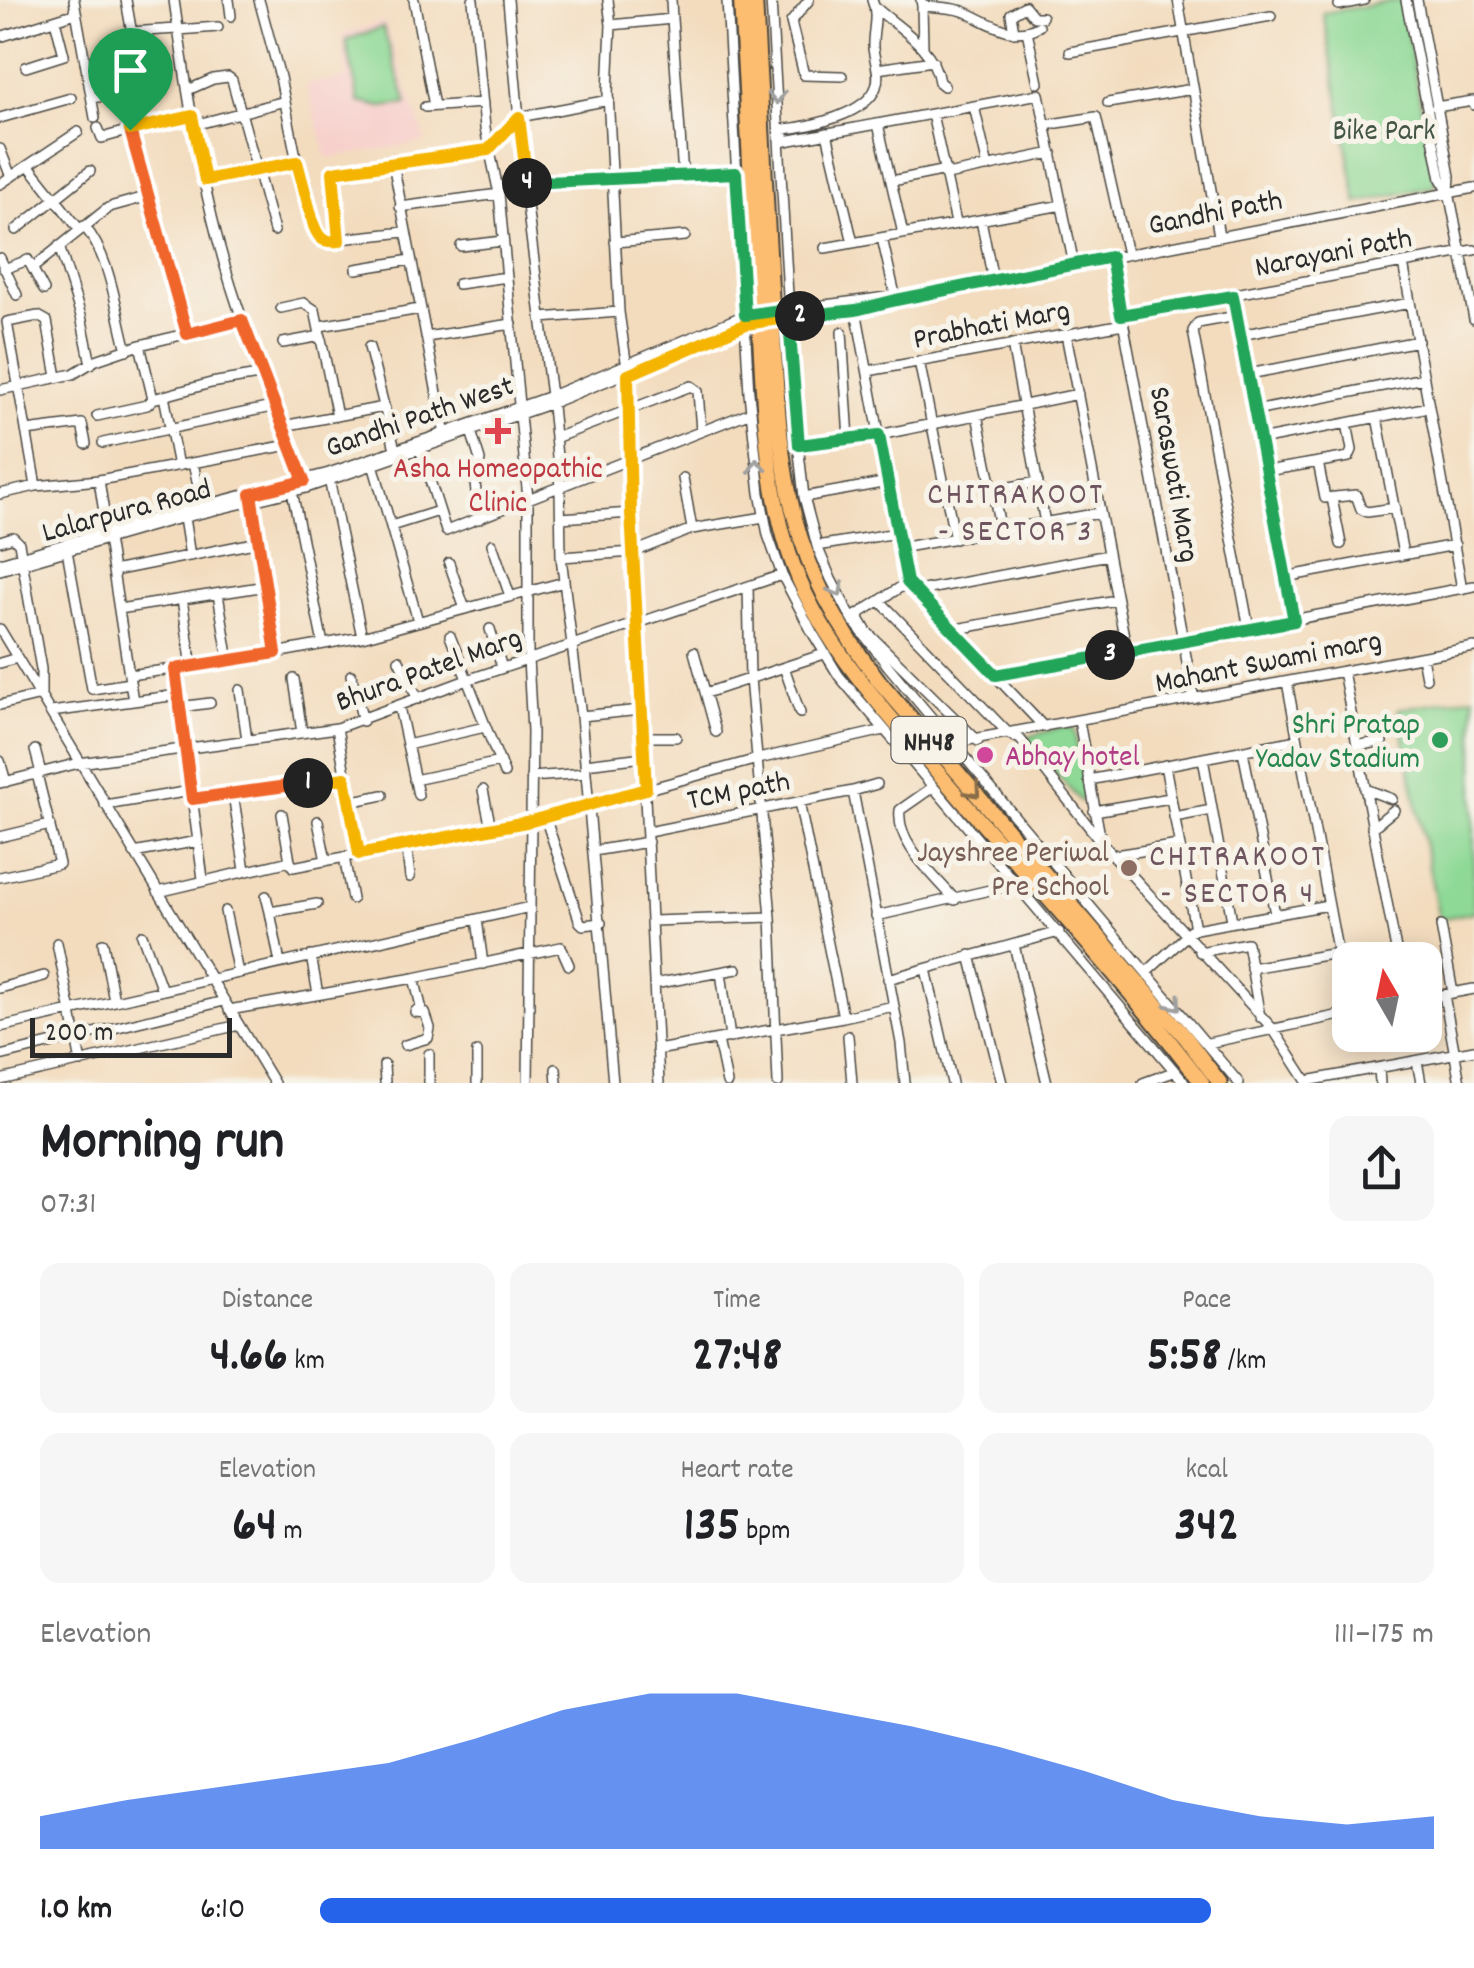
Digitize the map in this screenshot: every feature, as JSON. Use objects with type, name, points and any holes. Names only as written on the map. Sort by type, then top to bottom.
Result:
[{"type":"highway","name":"NH48","points":[[741,0],[755,313],[766,334],[790,506],[820,590],[842,630],[880,682],[1186,1038],[1220,1083]]},
{"type":"highway","name":"NH48","points":[[755,0],[755,313]]},
{"type":"highway","name":"NH48","points":[[766,334],[765,430],[774,493],[789,552],[812,605],[836,646],[886,712],[1202,1083]]},
{"type":"street","points":[[126,0],[144,102]]},
{"type":"street","points":[[174,0],[205,180],[242,320],[305,484]]},
{"type":"street","points":[[229,0],[231,16]]},
{"type":"street","points":[[260,0],[318,237],[322,241],[339,241],[405,232]]},
{"type":"street","points":[[414,0],[429,106],[483,103]]},
{"type":"street","points":[[473,0],[488,150],[499,194],[528,499],[528,1083]]},
{"type":"street","points":[[508,0],[525,183],[552,400],[562,518],[561,557],[586,769],[613,1083]]},
{"type":"street","points":[[608,0],[608,100],[619,312],[628,371],[631,513],[659,1083]]},
{"type":"street","points":[[671,0],[683,176]]},
{"type":"street","points":[[727,0],[736,173],[755,313],[751,412],[764,517],[782,575],[824,654],[884,730],[1186,1083]]},
{"type":"street","points":[[771,0],[799,445],[804,497],[817,546],[854,617],[952,743],[1239,1083]]},
{"type":"street","points":[[808,0],[791,22],[804,75],[842,76]]},
{"type":"street","points":[[1178,0],[1219,236]]},
{"type":"street","points":[[1339,5],[1364,0]]},
{"type":"street","points":[[1406,0],[1450,176],[1449,192],[1474,318]]},
{"type":"street","points":[[1417,0],[1432,108]]},
{"type":"street","points":[[75,3],[102,138],[242,113],[285,101]]},
{"type":"street","points":[[3,36],[73,14],[75,3]]},
{"type":"street","points":[[924,50],[922,3],[950,8],[1014,32],[1027,31],[1041,22],[1026,6],[1014,10],[1014,32]]},
{"type":"street","points":[[782,142],[784,129],[809,126],[857,108],[870,98],[878,85],[874,4]]},
{"type":"street","points":[[874,4],[924,50],[944,86]]},
{"type":"street","points":[[1070,52],[1270,16]]},
{"type":"street","points":[[611,26],[672,19]]},
{"type":"street","points":[[26,67],[64,55],[55,20]]},
{"type":"street","points":[[130,32],[218,26]]},
{"type":"street","points":[[1027,31],[1038,83]]},
{"type":"street","points":[[876,70],[933,61]]},
{"type":"street","points":[[188,90],[213,79],[232,80],[274,230]]},
{"type":"street","points":[[1108,103],[1193,89]]},
{"type":"street","points":[[92,98],[142,90]]},
{"type":"street","points":[[782,142],[1039,94],[1074,264]]},
{"type":"street","points":[[0,118],[71,98]]},
{"type":"street","points":[[339,241],[333,172],[488,150],[519,117],[608,100]]},
{"type":"street","points":[[1432,108],[1473,101],[1474,106]]},
{"type":"street","points":[[974,106],[988,166]]},
{"type":"street","points":[[932,114],[956,223]]},
{"type":"street","points":[[1045,125],[1096,117],[1127,254]]},
{"type":"street","points":[[878,124],[903,234]]},
{"type":"street","points":[[130,130],[187,334]]},
{"type":"street","points":[[0,184],[78,132]]},
{"type":"street","points":[[827,133],[852,244]]},
{"type":"street","points":[[0,149],[11,177]]},
{"type":"street","points":[[892,181],[1052,153]]},
{"type":"street","points":[[205,180],[297,162]]},
{"type":"street","points":[[393,163],[446,436]]},
{"type":"street","points":[[30,167],[53,198],[94,237],[127,350]]},
{"type":"street","points":[[16,230],[90,171]]},
{"type":"street","points":[[525,183],[736,173]]},
{"type":"street","name":"Gandhi Path","points":[[788,313],[880,298],[896,300],[1474,188]]},
{"type":"street","points":[[400,206],[499,194]]},
{"type":"street","points":[[34,267],[110,207],[149,196]]},
{"type":"street","points":[[824,248],[1062,205]]},
{"type":"street","points":[[981,220],[993,280]]},
{"type":"street","points":[[615,242],[685,236]]},
{"type":"street","points":[[552,400],[606,383],[755,313],[856,310],[896,300],[882,238]]},
{"type":"street","points":[[461,246],[504,241]]},
{"type":"street","points":[[59,246],[82,316],[91,364]]},
{"type":"street","name":"Narayani Path","points":[[1294,621],[1233,296],[1474,250]]},
{"type":"street","name":"Saraswati Marg","points":[[1111,257],[1194,699]]},
{"type":"street","points":[[17,296],[2,264],[28,260],[44,290]]},
{"type":"street","points":[[356,269],[411,260]]},
{"type":"street","points":[[1403,263],[1462,589]]},
{"type":"street","points":[[458,284],[507,277]]},
{"type":"street","name":"Prabhati Marg","points":[[868,372],[1066,334],[1233,296]]},
{"type":"street","points":[[1240,335],[1410,303]]},
{"type":"street","points":[[281,308],[310,304],[320,331],[337,416]]},
{"type":"street","points":[[284,343],[420,309]]},
{"type":"street","points":[[856,310],[910,587],[1044,727]]},
{"type":"street","points":[[541,318],[619,312]]},
{"type":"street","points":[[36,486],[18,386],[5,339],[7,322],[42,316],[49,329],[57,377]]},
{"type":"street","points":[[1237,316],[1198,323],[1193,331],[1249,629]]},
{"type":"street","points":[[0,390],[73,374],[140,345],[242,320]]},
{"type":"street","points":[[426,337],[512,324]]},
{"type":"street","points":[[842,332],[849,439]]},
{"type":"street","points":[[1066,334],[1126,652]]},
{"type":"street","points":[[1249,374],[1418,340]]},
{"type":"street","points":[[1012,344],[1045,523]]},
{"type":"street","points":[[140,345],[170,428],[178,466]]},
{"type":"street","points":[[370,346],[395,450]]},
{"type":"street","points":[[919,361],[955,539]]},
{"type":"street","name":"Gandhi Path West","points":[[0,567],[202,505],[252,498],[305,484],[628,371]]},
{"type":"street","points":[[26,432],[91,421],[147,405],[158,397],[264,374]]},
{"type":"street","points":[[1255,411],[1424,378]]},
{"type":"street","points":[[555,438],[696,387],[701,432]]},
{"type":"street","points":[[799,445],[879,435],[1078,394]]},
{"type":"street","points":[[103,443],[276,406]]},
{"type":"street","points":[[283,426],[384,407]]},
{"type":"street","points":[[1260,440],[1429,407]]},
{"type":"street","name":"Lalarpura Road","points":[[108,534],[330,480],[519,411]]},
{"type":"street","points":[[420,449],[446,532],[751,412]]},
{"type":"street","points":[[977,415],[1002,531]]},
{"type":"street","points":[[1377,417],[1402,554]]},
{"type":"street","points":[[86,444],[91,421]]},
{"type":"street","points":[[1266,471],[1351,454],[1348,423]]},
{"type":"street","points":[[471,431],[480,460],[476,483],[479,519]]},
{"type":"street","points":[[0,494],[289,445]]},
{"type":"street","points":[[1318,462],[1324,496],[1356,495],[1361,509],[1367,512],[1395,508]]},
{"type":"street","points":[[192,463],[202,505]]},
{"type":"street","points":[[373,464],[418,621]]},
{"type":"street","points":[[684,478],[692,529]]},
{"type":"street","points":[[99,480],[133,701]]},
{"type":"street","points":[[330,480],[362,636]]},
{"type":"street","points":[[804,497],[888,482]]},
{"type":"street","points":[[993,490],[1038,482]]},
{"type":"street","points":[[292,491],[323,644]]},
{"type":"street","points":[[252,498],[276,653]]},
{"type":"street","points":[[1332,498],[1341,544]]},
{"type":"street","points":[[391,526],[440,511]]},
{"type":"street","points":[[562,518],[631,513]]},
{"type":"street","points":[[900,548],[1100,513]]},
{"type":"street","points":[[561,557],[634,552],[692,529],[764,517]]},
{"type":"street","points":[[184,518],[190,556]]},
{"type":"street","points":[[817,546],[897,534]]},
{"type":"street","points":[[0,541],[16,538],[23,560],[42,669],[41,695]]},
{"type":"street","points":[[113,572],[259,542]]},
{"type":"street","points":[[492,544],[510,596]]},
{"type":"street","points":[[1285,577],[1454,545]]},
{"type":"street","points":[[66,546],[92,689],[175,669],[362,636],[564,582]]},
{"type":"street","points":[[854,617],[910,587],[1108,556]]},
{"type":"street","points":[[449,563],[465,608]]},
{"type":"street","name":"Bhura Patel Marg","points":[[3,782],[80,763],[363,721],[466,680],[782,575]]},
{"type":"street","points":[[119,609],[266,586]]},
{"type":"street","points":[[996,675],[1474,586]]},
{"type":"street","points":[[748,587],[750,678],[772,916],[778,1083]]},
{"type":"street","points":[[218,594],[229,662]]},
{"type":"street","points":[[182,599],[192,666]]},
{"type":"street","points":[[880,600],[1009,734],[1020,739],[1102,842],[1273,1029],[1308,1082],[1474,1050]]},
{"type":"street","points":[[951,630],[1116,600]]},
{"type":"street","points":[[854,617],[978,740]]},
{"type":"street","points":[[0,629],[274,1083]]},
{"type":"street","points":[[490,629],[502,668]]},
{"type":"street","points":[[450,636],[504,773]]},
{"type":"street","name":"Mahant Swami marg","points":[[952,743],[1474,647]]},
{"type":"street","points":[[694,652],[716,732]]},
{"type":"street","points":[[706,692],[824,654]]},
{"type":"street","points":[[1422,656],[1426,678]]},
{"type":"street","points":[[0,662],[18,658]]},
{"type":"street","points":[[398,660],[418,699]]},
{"type":"street","points":[[784,667],[800,713]]},
{"type":"street","points":[[175,669],[203,880]]},
{"type":"street","points":[[1343,672],[1394,942]]},
{"type":"street","points":[[352,674],[363,721]]},
{"type":"street","points":[[294,680],[302,733]]},
{"type":"street","points":[[1287,682],[1336,942]]},
{"type":"street","points":[[240,690],[247,740]]},
{"type":"street","points":[[0,705],[41,695]]},
{"type":"street","points":[[51,712],[178,695]]},
{"type":"street","points":[[180,707],[210,704]]},
{"type":"street","points":[[398,707],[418,795]]},
{"type":"street","points":[[580,716],[642,710]]},
{"type":"street","points":[[1079,720],[1102,842]]},
{"type":"street","points":[[407,746],[485,727]]},
{"type":"street","points":[[336,728],[359,854]]},
{"type":"street","points":[[282,814],[293,867],[531,821],[757,759],[884,730]]},
{"type":"street","points":[[643,737],[676,736]]},
{"type":"street","points":[[1089,780],[1297,740]]},
{"type":"street","points":[[1358,746],[1382,742]]},
{"type":"street","points":[[0,877],[58,864],[35,750]]},
{"type":"street","points":[[1244,750],[1275,914]]},
{"type":"street","points":[[531,777],[644,757]]},
{"type":"street","points":[[1203,758],[1232,922]]},
{"type":"street","points":[[0,761],[3,782]]},
{"type":"street","points":[[414,780],[500,762]]},
{"type":"street","points":[[1165,765],[1188,932]]},
{"type":"street","points":[[105,805],[233,794],[345,778]]},
{"type":"street","name":"TCM path","points":[[593,851],[877,784]]},
{"type":"street","points":[[933,786],[900,810],[898,826],[904,840],[956,900]]},
{"type":"street","points":[[1364,789],[1393,805],[1372,828]]},
{"type":"street","points":[[483,790],[492,828]]},
{"type":"street","points":[[853,791],[905,1083]]},
{"type":"street","points":[[233,794],[245,870]]},
{"type":"street","points":[[350,802],[383,795]]},
{"type":"street","points":[[1094,811],[1170,798]]},
{"type":"street","points":[[798,802],[843,1017]]},
{"type":"street","points":[[1174,817],[1212,810]]},
{"type":"street","points":[[545,817],[580,922],[600,923]]},
{"type":"street","points":[[318,821],[326,860]]},
{"type":"street","points":[[0,837],[50,825]]},
{"type":"street","points":[[134,854],[198,841]]},
{"type":"street","points":[[406,844],[410,877]]},
{"type":"street","points":[[1115,856],[1179,845]]},
{"type":"street","points":[[344,857],[352,900]]},
{"type":"street","points":[[158,892],[290,861]]},
{"type":"street","points":[[876,916],[1016,884]]},
{"type":"street","points":[[266,896],[280,964]]},
{"type":"street","points":[[270,912],[317,904]]},
{"type":"street","points":[[1148,971],[1188,932],[1328,905]]},
{"type":"street","points":[[0,1026],[530,907]]},
{"type":"street","points":[[225,912],[238,973]]},
{"type":"street","points":[[652,922],[772,916]]},
{"type":"street","points":[[477,919],[484,964]]},
{"type":"street","points":[[1441,926],[1460,1083]]},
{"type":"street","points":[[888,979],[1059,932]]},
{"type":"street","points":[[142,935],[162,990]]},
{"type":"street","points":[[57,943],[81,1062]]},
{"type":"street","points":[[103,943],[114,1001]]},
{"type":"street","points":[[1200,952],[1247,943],[1260,1018]]},
{"type":"street","points":[[1014,946],[1046,1083]]},
{"type":"street","points":[[0,1056],[227,1006],[414,978],[561,947],[568,965]]},
{"type":"street","points":[[970,955],[1002,1083]]},
{"type":"street","points":[[1251,968],[1332,955]]},
{"type":"street","points":[[311,956],[318,994]]},
{"type":"street","points":[[654,984],[738,968]]},
{"type":"street","points":[[926,969],[952,1083]]},
{"type":"street","points":[[721,972],[730,1038]]},
{"type":"street","points":[[0,988],[44,976]]},
{"type":"street","points":[[406,1044],[428,1038],[430,1028],[424,1013],[416,1012],[420,1006],[414,978]]},
{"type":"street","points":[[1442,995],[1474,989]]},
{"type":"street","points":[[657,1050],[894,1006]]},
{"type":"street","points":[[1208,1043],[1332,1017]]},
{"type":"street","points":[[0,1080],[239,1026]]},
{"type":"street","points":[[848,1036],[852,1083]]},
{"type":"street","points":[[718,1040],[727,1083]]},
{"type":"street","points":[[477,1052],[477,1083]]},
{"type":"street","points":[[429,1054],[429,1083]]},
{"type":"street","points":[[1417,1061],[1421,1083]]},
{"type":"street","points":[[384,1064],[385,1083]]},
{"type":"street","points":[[1379,1068],[1380,1083]]},
{"type":"street","points":[[556,1069],[558,1083]]},
{"type":"street","points":[[1144,1083],[1176,1071]]},
{"type":"street","points":[[1349,1072],[1356,1083]]},
{"type":"shaded area","points":[[384,21],[426,142],[327,158],[306,84],[346,78],[342,34]]},
{"type":"green space","name":"Bike Park","points":[[1401,0],[1436,186],[1357,203],[1323,13]]},
{"type":"green space","points":[[383,27],[407,104],[382,107],[359,102],[346,40]]},
{"type":"green space","points":[[1474,696],[1474,912],[1439,919],[1398,709]]},
{"type":"green space","points":[[1064,726],[1074,729],[1087,800],[1080,801],[1025,738]]},
{"type":"place","name":"Asha Homeopathic Clinic","points":[[498,431]]},
{"type":"place","name":"Shri Pratap Yadav Stadium","points":[[1440,740]]},
{"type":"place","name":"Abhay hotel","points":[[985,755]]},
{"type":"place","name":"Jayshree Periwal Pre School","points":[[1129,868]]},
{"type":"district","name":"CHITRAKOOT - SECTOR 3","points":[[1016,510]]},
{"type":"district","name":"CHITRAKOOT - SECTOR 4","points":[[1238,872]]},
{"type":"route","points":[[130,130],[187,334],[242,320],[304,481],[251,494],[276,653],[175,669],[192,799],[345,778],[359,854],[531,821],[646,789],[628,375],[746,324],[789,317],[856,310],[1111,257],[1121,315],[1233,296],[1294,621],[996,675],[907,582],[879,435],[799,445],[795,417],[789,317],[788,309],[745,315],[736,173],[525,183],[519,117],[488,150],[333,172],[339,241],[326,242],[318,237],[314,226],[297,162],[205,180],[192,116],[130,130]]}]
